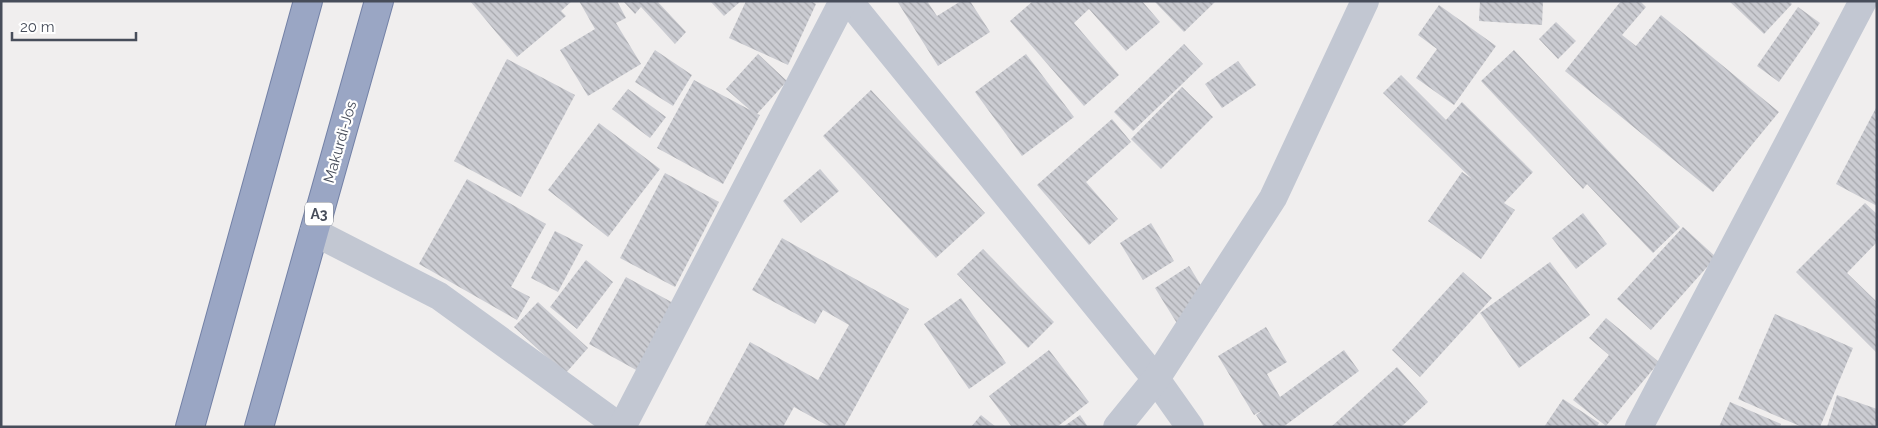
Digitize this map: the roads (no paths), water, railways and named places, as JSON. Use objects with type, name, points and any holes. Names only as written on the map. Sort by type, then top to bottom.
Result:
[{"type":"highway","points":[[190,427],[308,1]]},
{"type":"highway","name":"Makurdi-Jos","points":[[260,427],[380,1]]},
{"type":"street","points":[[314,232],[439,296],[621,427],[843,1]]},
{"type":"street","points":[[849,1],[1156,379],[1190,427]]},
{"type":"street","points":[[1117,427],[1156,379],[1273,198],[1365,1]]},
{"type":"street","points":[[1639,427],[1862,1]]}]
